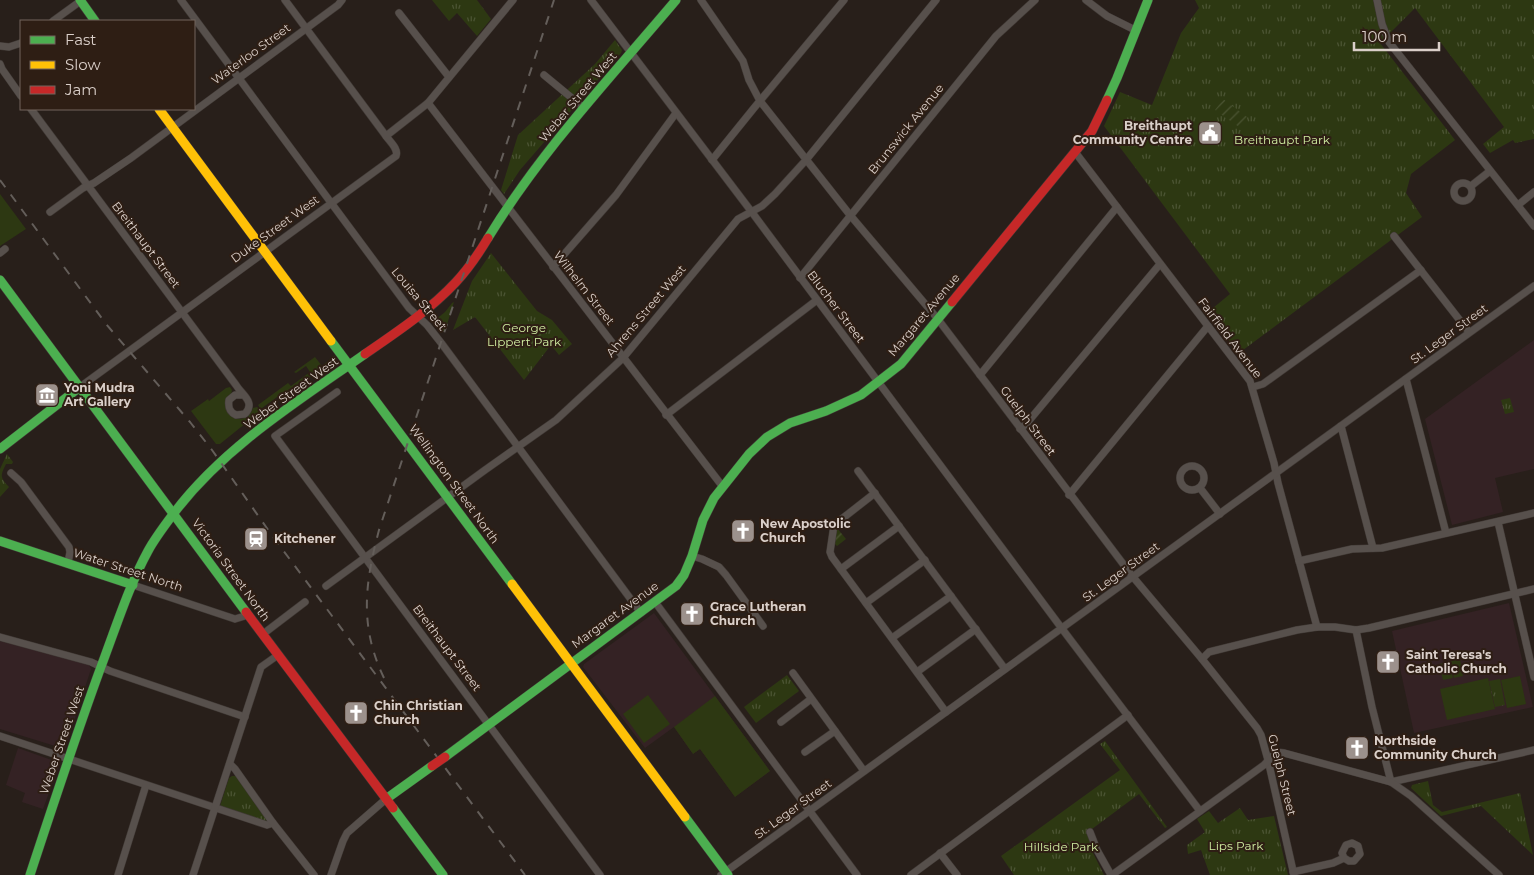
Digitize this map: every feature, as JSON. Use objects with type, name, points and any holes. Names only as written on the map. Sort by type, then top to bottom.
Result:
[{"type":"street","points":[[54,20],[81,0],[94,20]]},
{"type":"street","name":"Louisa Street","points":[[181,0],[331,203],[417,316],[442,344],[641,613]]},
{"type":"street","points":[[285,0],[386,136],[428,103],[513,0]]},
{"type":"street","name":"Waterloo Street","points":[[195,110],[338,6],[342,0]]},
{"type":"street","name":"Blucher Street","points":[[591,0],[1200,811]]},
{"type":"street","name":"Weber Street West","points":[[30,875],[121,611],[150,546],[173,513],[203,478],[221,461],[298,400],[417,316],[456,282],[481,250],[532,173],[584,108],[676,0]]},
{"type":"street","name":"Guelph Street","points":[[701,0],[743,61],[760,101],[850,215],[937,318],[1133,577],[1257,728],[1261,735],[1268,760],[1294,873]]},
{"type":"street","points":[[712,160],[844,0]]},
{"type":"street","name":"Ahrens Street West","points":[[326,586],[556,420],[623,358],[738,219],[762,206],[806,160],[936,0]]},
{"type":"street","name":"Brunswick Avenue","points":[[800,278],[996,36],[1035,0]]},
{"type":"street","points":[[1086,0],[1107,16],[1135,30]]},
{"type":"street","name":"Margaret Avenue","points":[[331,875],[347,833],[386,799],[676,586],[684,575],[692,556],[708,508],[722,487],[749,454],[767,437],[790,423],[843,404],[861,395],[901,364],[1092,131],[1117,78],[1148,0]]},
{"type":"street","points":[[1376,0],[1389,42],[1534,226]]},
{"type":"street","points":[[399,13],[448,77]]},
{"type":"street","points":[[0,46],[9,47],[20,43]]},
{"type":"street","points":[[0,64],[20,95]]},
{"type":"street","points":[[544,75],[584,108]]},
{"type":"street","name":"Wilhelm Street","points":[[428,103],[722,487]]},
{"type":"street","name":"Breithaupt Street","points":[[32,110],[242,395]]},
{"type":"street","name":"Wellington Street North","points":[[160,110],[571,663],[725,874]]},
{"type":"street","name":"Waterloo Street","points":[[50,212],[83,188],[124,163],[195,110]]},
{"type":"street","points":[[553,267],[616,195],[676,113]]},
{"type":"street","name":"Duke Street West","points":[[0,449],[80,387],[396,156],[397,150],[386,136]]},
{"type":"street","name":"Fairfield Avenue","points":[[1075,152],[1250,381],[1317,627]]},
{"type":"street","points":[[1471,186],[1490,170]]},
{"type":"street","points":[[1518,205],[1534,192]]},
{"type":"street","points":[[980,376],[1117,208]]},
{"type":"street","points":[[1394,236],[1470,332]]},
{"type":"street","points":[[1020,429],[1027,424],[1160,264]]},
{"type":"street","points":[[1253,387],[1263,384],[1421,270]]},
{"type":"street","name":"Victoria Street North","points":[[0,280],[443,875]]},
{"type":"street","name":"St. Leger Street","points":[[725,874],[809,810],[1534,286]]},
{"type":"street","points":[[666,415],[816,300]]},
{"type":"street","points":[[1069,494],[1208,326]]},
{"type":"street","points":[[1406,379],[1446,533]]},
{"type":"street","name":"Weber Street West","points":[[275,436],[337,392]]},
{"type":"street","points":[[1341,426],[1373,548]]},
{"type":"street","name":"Breithaupt Street","points":[[275,436],[600,875]]},
{"type":"street","points":[[858,471],[1006,669]]},
{"type":"street","points":[[11,473],[21,482],[69,547],[68,564]]},
{"type":"street","points":[[1200,488],[1220,514]]},
{"type":"street","points":[[875,493],[834,524],[830,552],[946,712]]},
{"type":"street","points":[[1299,561],[1352,548],[1382,548],[1534,513]]},
{"type":"street","points":[[1498,522],[1534,677]]},
{"type":"street","points":[[841,569],[899,526]]},
{"type":"street","name":"Water Street North","points":[[0,542],[235,619],[248,615]]},
{"type":"street","points":[[692,556],[719,567],[763,626]]},
{"type":"street","points":[[866,603],[925,560]]},
{"type":"street","points":[[1202,659],[1209,652],[1297,630],[1317,627],[1356,630],[1369,628],[1534,589]]},
{"type":"street","points":[[892,638],[951,596]]},
{"type":"street","points":[[263,634],[305,602]]},
{"type":"street","points":[[655,602],[857,875]]},
{"type":"street","points":[[917,672],[976,629]]},
{"type":"street","points":[[1356,630],[1372,707],[1391,782]]},
{"type":"street","points":[[0,637],[91,662],[110,671],[245,717]]},
{"type":"street","points":[[193,875],[263,665],[278,655]]},
{"type":"street","points":[[793,673],[864,771]]},
{"type":"street","points":[[781,722],[812,700]]},
{"type":"street","points":[[911,875],[1128,715]]},
{"type":"street","points":[[805,752],[835,731]]},
{"type":"street","points":[[0,736],[267,825],[273,823]]},
{"type":"street","points":[[1391,782],[1534,750]]},
{"type":"street","points":[[1090,832],[1097,850],[1112,875],[1262,767],[1276,752],[1391,782],[1411,796],[1499,875]]},
{"type":"street","points":[[230,764],[314,875]]},
{"type":"street","points":[[118,875],[146,785]]},
{"type":"street","points":[[940,853],[957,875]]},
{"type":"street","points":[[1294,873],[1333,863],[1344,858]]},
{"type":"shaded area","points":[[1534,340],[1534,469],[1495,478],[1503,512],[1452,525],[1425,419]]},
{"type":"shaded area","points":[[1509,603],[1533,707],[1414,733],[1392,631]]},
{"type":"shaded area","points":[[654,613],[770,771],[735,797],[700,749],[693,754],[674,727],[645,748],[583,667],[584,664]]},
{"type":"shaded area","points":[[0,641],[89,665],[91,669],[65,749],[0,729]]},
{"type":"shaded area","points":[[18,748],[60,763],[43,809],[22,802],[25,793],[6,785]]},
{"type":"green space","points":[[432,0],[477,0],[491,19],[477,36],[457,13],[449,21]]},
{"type":"green space","name":"Breithaupt Park","points":[[1195,0],[1534,0],[1534,139],[1515,143],[1513,140],[1490,153],[1483,144],[1504,127],[1415,8],[1380,43],[1455,140],[1411,174],[1406,193],[1422,217],[1239,353],[1207,313],[1230,294],[1104,126],[1120,92],[1152,105],[1181,33],[1199,8]]},
{"type":"green space","points":[[615,40],[622,50],[621,53],[520,170],[504,194],[501,190],[518,135],[595,64]]},
{"type":"green space","points":[[1223,99],[1247,117],[1239,127],[1215,110]]},
{"type":"green space","points":[[0,194],[26,229],[0,246]]},
{"type":"green space","name":"George Lippert Park","points":[[491,253],[537,311],[552,320],[572,344],[559,355],[551,345],[524,380],[475,317],[453,330],[472,281]]},
{"type":"green space","points":[[454,302],[445,331],[442,331],[435,320]]},
{"type":"green space","points":[[539,332],[544,338],[530,350],[525,344]]},
{"type":"green space","points":[[335,355],[332,362],[328,365],[260,408],[258,405],[288,383],[291,386],[310,372],[306,366],[296,373],[294,372],[315,357],[322,366]]},
{"type":"green space","points":[[230,387],[232,390],[228,412],[231,415],[242,419],[249,415],[253,408],[257,407],[261,411],[220,444],[216,444],[191,411]]},
{"type":"green space","points":[[1510,398],[1514,412],[1505,414],[1501,400]]},
{"type":"green space","points":[[7,454],[13,462],[12,464],[6,464],[2,476],[9,487],[0,497],[0,469]]},
{"type":"green space","points":[[837,528],[846,539],[837,546],[835,544]]},
{"type":"green space","points":[[1460,659],[1463,676],[1454,678],[1450,661]]},
{"type":"green space","points":[[1449,662],[1453,678],[1443,680],[1439,664]]},
{"type":"green space","points":[[787,675],[799,691],[756,723],[744,707]]},
{"type":"green space","points":[[1520,676],[1526,704],[1507,708],[1501,680]]},
{"type":"green space","points":[[1488,678],[1495,709],[1447,720],[1440,689]]},
{"type":"green space","points":[[1500,679],[1505,705],[1495,707],[1489,681]]},
{"type":"green space","points":[[648,695],[670,724],[644,743],[623,714]]},
{"type":"green space","points":[[715,696],[770,771],[735,797],[700,749],[693,754],[674,727]]},
{"type":"green space","name":"Hillside Park","points":[[1105,741],[1167,827],[1165,828],[1139,794],[1088,832],[1093,853],[1104,875],[1014,875],[1001,856],[1120,770],[1100,744]]},
{"type":"green space","points":[[236,776],[267,821],[264,822],[220,806],[229,778]]},
{"type":"green space","points":[[1428,781],[1433,805],[1442,812],[1520,793],[1533,855],[1481,806],[1441,816],[1411,788],[1412,785]]},
{"type":"green space","name":"Lips Park","points":[[1240,808],[1248,820],[1274,816],[1288,875],[1210,875],[1201,850],[1188,854],[1187,845],[1205,832],[1197,819],[1209,811],[1218,823]]},
{"type":"railway","points":[[384,678],[376,659],[368,622],[368,586],[374,549],[554,0]]},
{"type":"railway","points":[[0,180],[106,324],[212,450],[271,534],[525,875]]},
{"type":"traffic: fast","points":[[80,0],[94,20]]},
{"type":"traffic: fast","points":[[488,238],[554,145],[676,0]]},
{"type":"traffic: fast","points":[[1107,100],[1148,0]]},
{"type":"traffic: fast","points":[[0,280],[246,612]]},
{"type":"traffic: fast","points":[[445,757],[676,586],[684,575],[703,520],[714,498],[749,454],[767,437],[790,423],[826,411],[861,395],[901,364],[952,302]]},
{"type":"traffic: fast","points":[[331,341],[512,584]]},
{"type":"traffic: fast","points":[[30,875],[95,683],[136,576],[154,541],[194,489],[239,446],[263,426],[365,354]]},
{"type":"traffic: fast","points":[[0,449],[80,387]]},
{"type":"traffic: fast","points":[[0,541],[133,585]]},
{"type":"traffic: fast","points":[[386,799],[432,766]]},
{"type":"traffic: fast","points":[[393,808],[443,875]]},
{"type":"traffic: fast","points":[[685,817],[728,875]]},
{"type":"traffic: slow","points":[[160,110],[331,341]]},
{"type":"traffic: slow","points":[[512,584],[685,817]]},
{"type":"traffic: jam","points":[[952,302],[1092,131],[1107,100]]},
{"type":"traffic: jam","points":[[365,354],[413,320],[446,292],[461,277],[488,238]]},
{"type":"traffic: jam","points":[[246,612],[393,808]]},
{"type":"traffic: jam","points":[[432,766],[445,757]]},
{"type":"place","name":"Breithaupt Community Centre","points":[[1210,133]]},
{"type":"place","name":"Yoni Mudra Art Gallery","points":[[47,395]]},
{"type":"place","name":"New Apostolic Church","points":[[743,531]]},
{"type":"place","name":"Kitchener","points":[[256,539]]},
{"type":"place","name":"Grace Lutheran Church","points":[[692,614]]},
{"type":"place","name":"Saint Teresa's Catholic Church","points":[[1388,662]]},
{"type":"place","name":"Chin Christian Church","points":[[356,713]]},
{"type":"place","name":"Northside Community Church","points":[[1357,748]]}]
